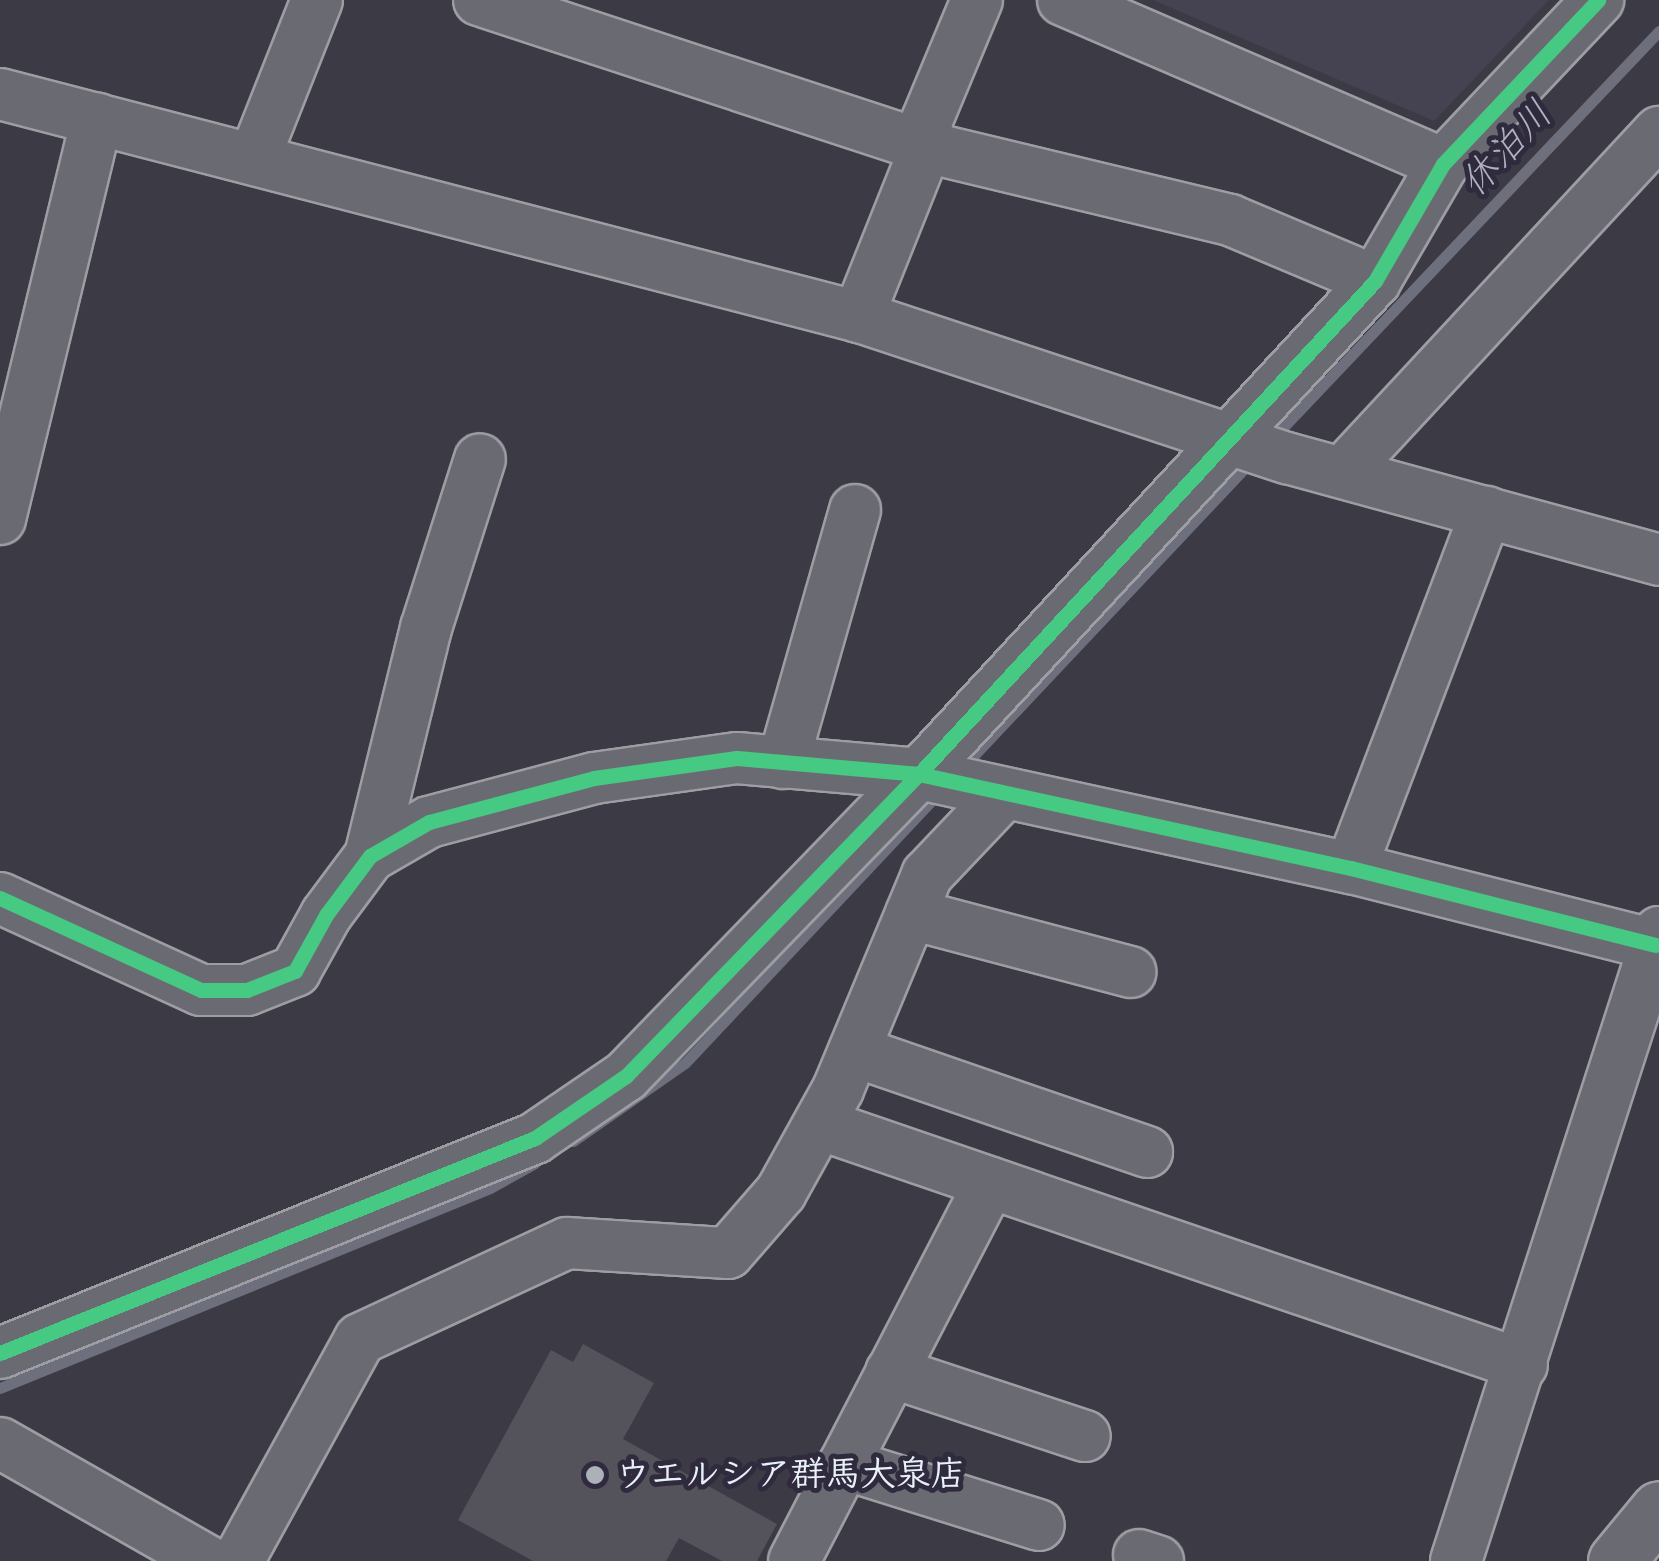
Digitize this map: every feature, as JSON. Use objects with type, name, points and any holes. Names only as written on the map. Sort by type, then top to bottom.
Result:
[{"type":"main road","points":[[1616,1561],[1659,1509]]},
{"type":"street","points":[[254,160],[316,0]]},
{"type":"street","points":[[479,0],[926,147],[1230,220],[1375,281]]},
{"type":"street","points":[[858,316],[926,147],[926,120],[977,0]]},
{"type":"street","points":[[1063,0],[1443,164]]},
{"type":"street","points":[[0,1353],[535,1138],[626,1076],[920,774],[1232,440],[1375,281],[1443,164],[1598,0]]},
{"type":"street","points":[[0,94],[858,316],[1286,458],[1486,512],[1648,544]]},
{"type":"street","points":[[0,519],[97,119]]},
{"type":"street","points":[[1344,471],[1659,132]]},
{"type":"street","points":[[0,898],[201,990],[246,990],[294,971],[326,915],[370,856],[426,628],[480,459]]},
{"type":"street","points":[[784,762],[856,510]]},
{"type":"street","points":[[1351,868],[1486,512]]},
{"type":"street","points":[[370,856],[429,822],[594,778],[737,758],[920,774],[1657,938],[1456,1561]]},
{"type":"street","points":[[238,1561],[360,1339],[567,1243],[728,1253],[780,1192],[819,1124],[854,1051],[927,875],[990,791]]},
{"type":"street","points":[[911,914],[1130,972]]},
{"type":"street","points":[[854,1051],[1147,1152]]},
{"type":"street","points":[[819,1124],[1522,1365]]},
{"type":"street","points":[[794,1561],[990,1182]]},
{"type":"street","points":[[892,1372],[1085,1436]]},
{"type":"street","points":[[0,1444],[208,1561]]},
{"type":"street","points":[[844,1464],[1039,1524]]},
{"type":"shaded area","points":[[1153,0],[1549,0],[1434,121]]},
{"type":"building","points":[[583,1344],[654,1383],[623,1439],[777,1524],[757,1561],[722,1561],[679,1538],[666,1561],[533,1561],[458,1520],[551,1350],[573,1362]]},
{"type":"waterway","name":"休泊川","points":[[1273,438],[1659,31]]},
{"type":"waterway","name":"休泊川","points":[[961,769],[1253,459]]},
{"type":"waterway","name":"休泊川","points":[[573,1141],[685,1063],[938,794]]},
{"type":"waterway","name":"休泊川","points":[[0,1388],[490,1188],[535,1163]]},
{"type":"cycle path","points":[[0,1353],[535,1138],[626,1076],[919,774],[1375,281],[1443,164],[1598,0]]},
{"type":"cycle path","points":[[0,898],[201,990],[247,990],[295,971],[326,915],[370,856],[429,822],[594,778],[737,758],[919,774],[1351,868],[1655,945]]},
{"type":"place","name":"ウエルシア群馬大泉店","points":[[595,1475]]}]
